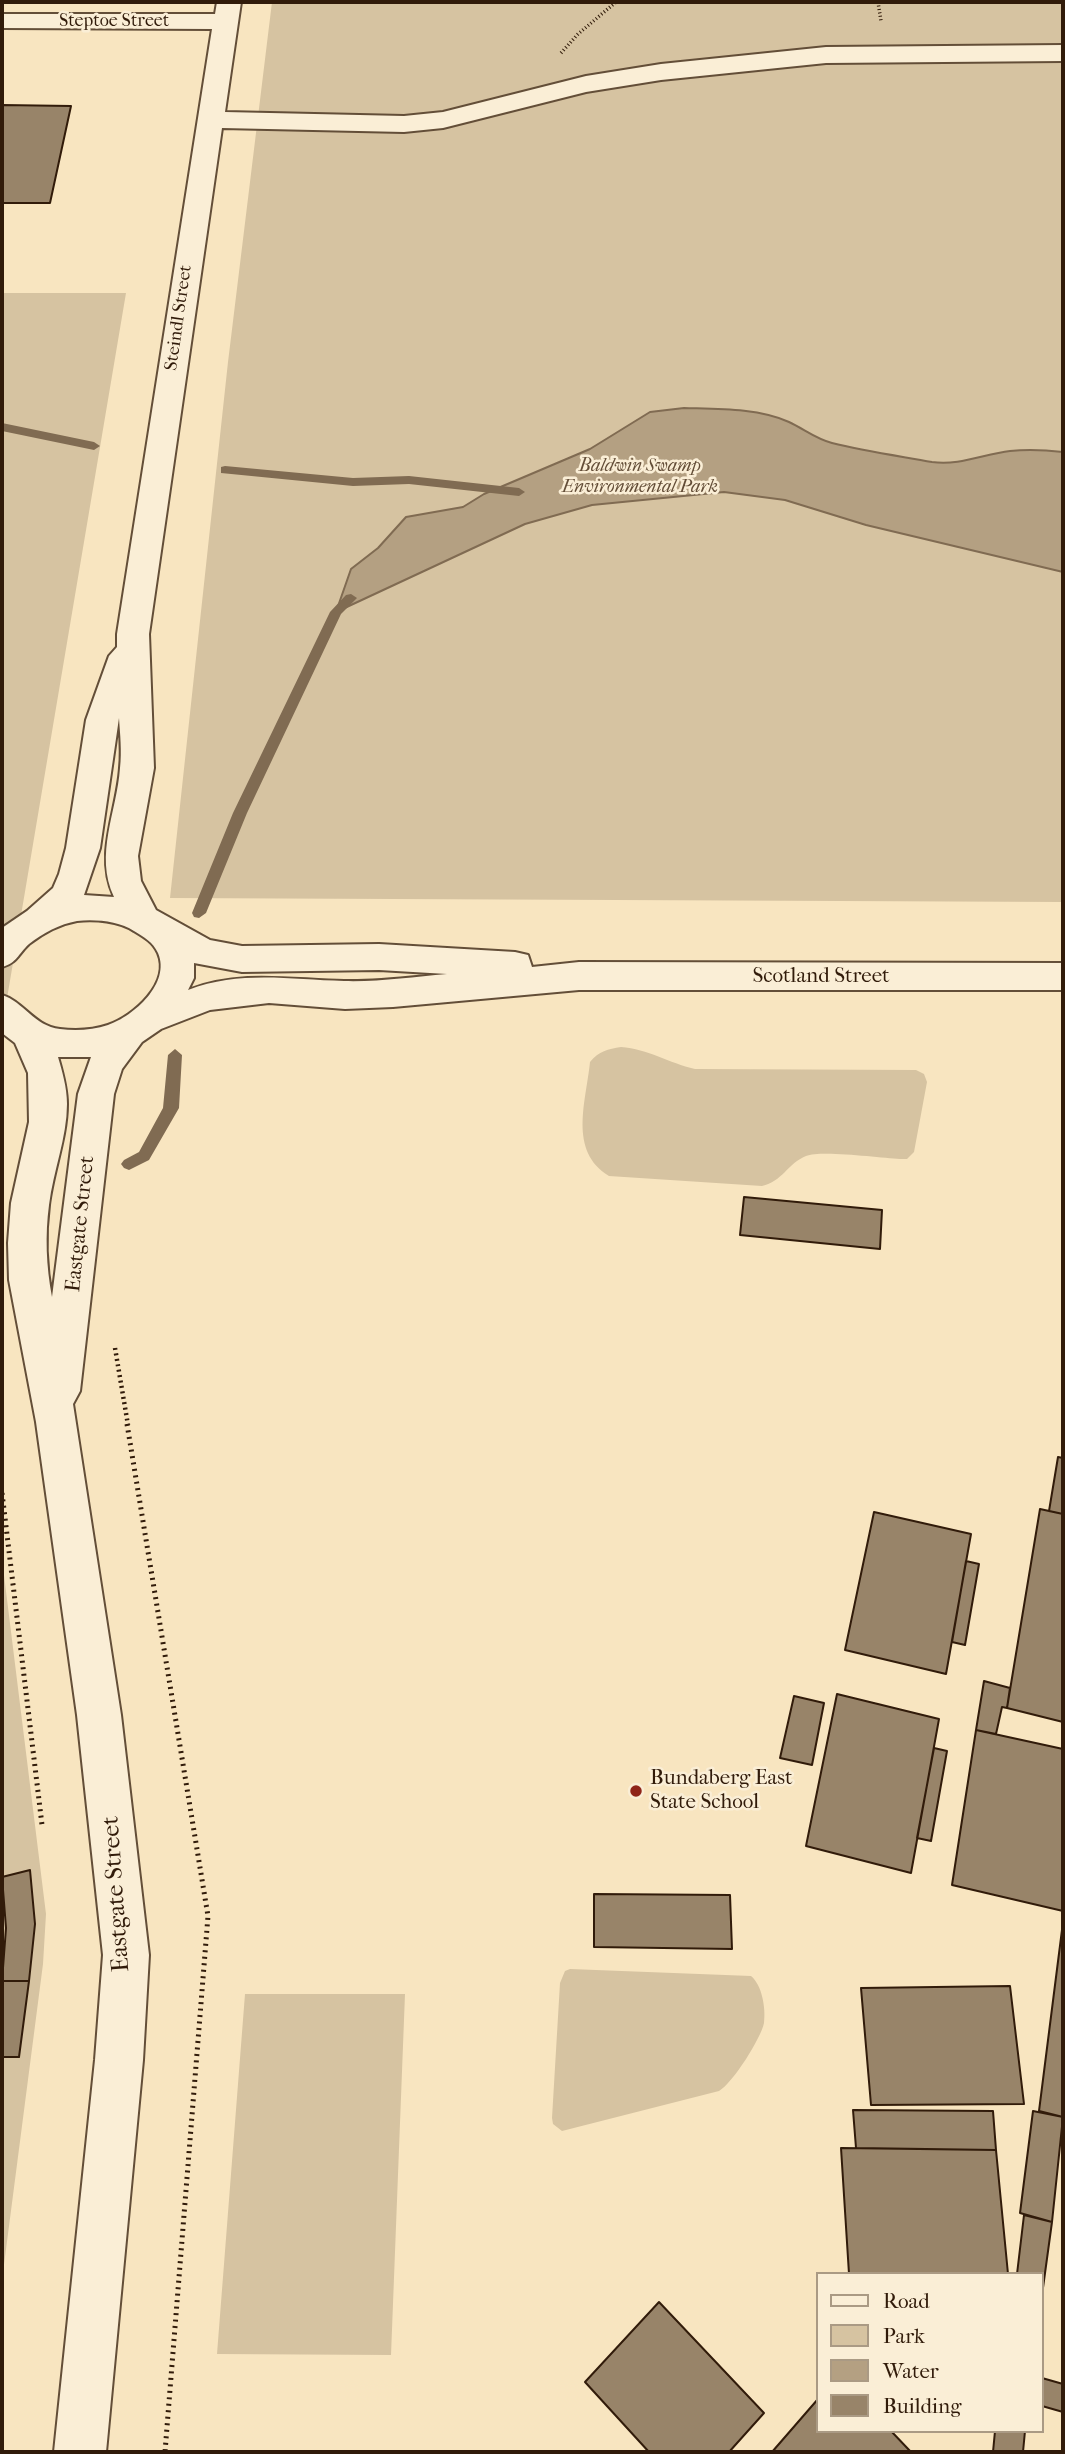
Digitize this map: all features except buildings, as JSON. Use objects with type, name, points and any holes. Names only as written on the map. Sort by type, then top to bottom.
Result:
[{"type":"street","name":"Steptoe Street","points":[[2,21],[228,12]]},
{"type":"street","name":"Steindl Street","points":[[151,923],[124,881],[121,856],[137,768],[133,634],[228,12]]},
{"type":"street","points":[[210,120],[404,124],[453,118],[586,84],[662,72],[826,55],[1063,53]]},
{"type":"street","name":"Steindl Street","points":[[15,936],[67,895],[76,874],[83,848],[102,720],[133,634]]},
{"type":"street","name":"Scotland Street","points":[[15,936],[66,910],[92,906],[118,908],[202,952],[242,958],[447,959],[503,963],[579,976]]},
{"type":"street","name":"Eastgate Street","points":[[56,1422],[96,1094],[106,1065],[169,997],[178,973],[174,950],[151,923]]},
{"type":"street","name":"Scotland Street","points":[[11,1021],[52,1042],[78,1044],[103,1042],[207,997],[247,990],[291,989],[345,995],[393,993],[579,976],[1063,977]]},
{"type":"street","name":"Eastgate Street","points":[[11,1021],[46,1073],[48,1122],[30,1203],[27,1243],[29,1280],[56,1422],[99,1715],[126,1955],[80,2452]]},
{"type":"path","points":[[114,1340],[208,1916],[165,2452]]},
{"type":"path","points":[[2,1493],[42,1825]]},
{"type":"green space","name":"Baldwin Swamp Environmental Park","points":[[272,2],[1063,2],[1063,902],[170,898],[228,362]]},
{"type":"green space","points":[[2,293],[126,293],[2,1028]]},
{"type":"green space","points":[[621,1047],[640,1050],[695,1069],[916,1070],[924,1074],[927,1082],[914,1152],[907,1159],[814,1154],[800,1159],[775,1181],[762,1186],[609,1176],[596,1166],[588,1153],[584,1139],[583,1109],[590,1062],[604,1051]]},
{"type":"green space","points":[[2,1559],[46,1914],[43,1964],[2,2280]]},
{"type":"green space","points":[[570,1969],[751,1976],[762,1997],[764,2023],[746,2060],[719,2091],[562,2131],[553,2124],[552,2118],[560,1983],[565,1971]]},
{"type":"green space","points":[[245,1994],[405,1994],[391,2355],[217,2354]]},
{"type":"water","points":[[684,408],[764,414],[789,422],[832,443],[932,462],[962,461],[1017,450],[1063,452],[1063,572],[866,525],[785,500],[724,492],[592,505],[525,524],[336,612],[351,569],[378,548],[406,517],[463,507],[484,494],[590,449],[650,412]]},
{"type":"waterway","points":[[2,427],[94,446]]},
{"type":"waterway","points":[[225,470],[353,482],[409,480],[519,492]]},
{"type":"waterway","points":[[199,913],[240,813],[336,612],[351,598]]},
{"type":"waterway","points":[[129,1164],[144,1156],[171,1108],[175,1055]]},
{"type":"place","name":"Bundaberg East State School","points":[[636,1791]]}]
